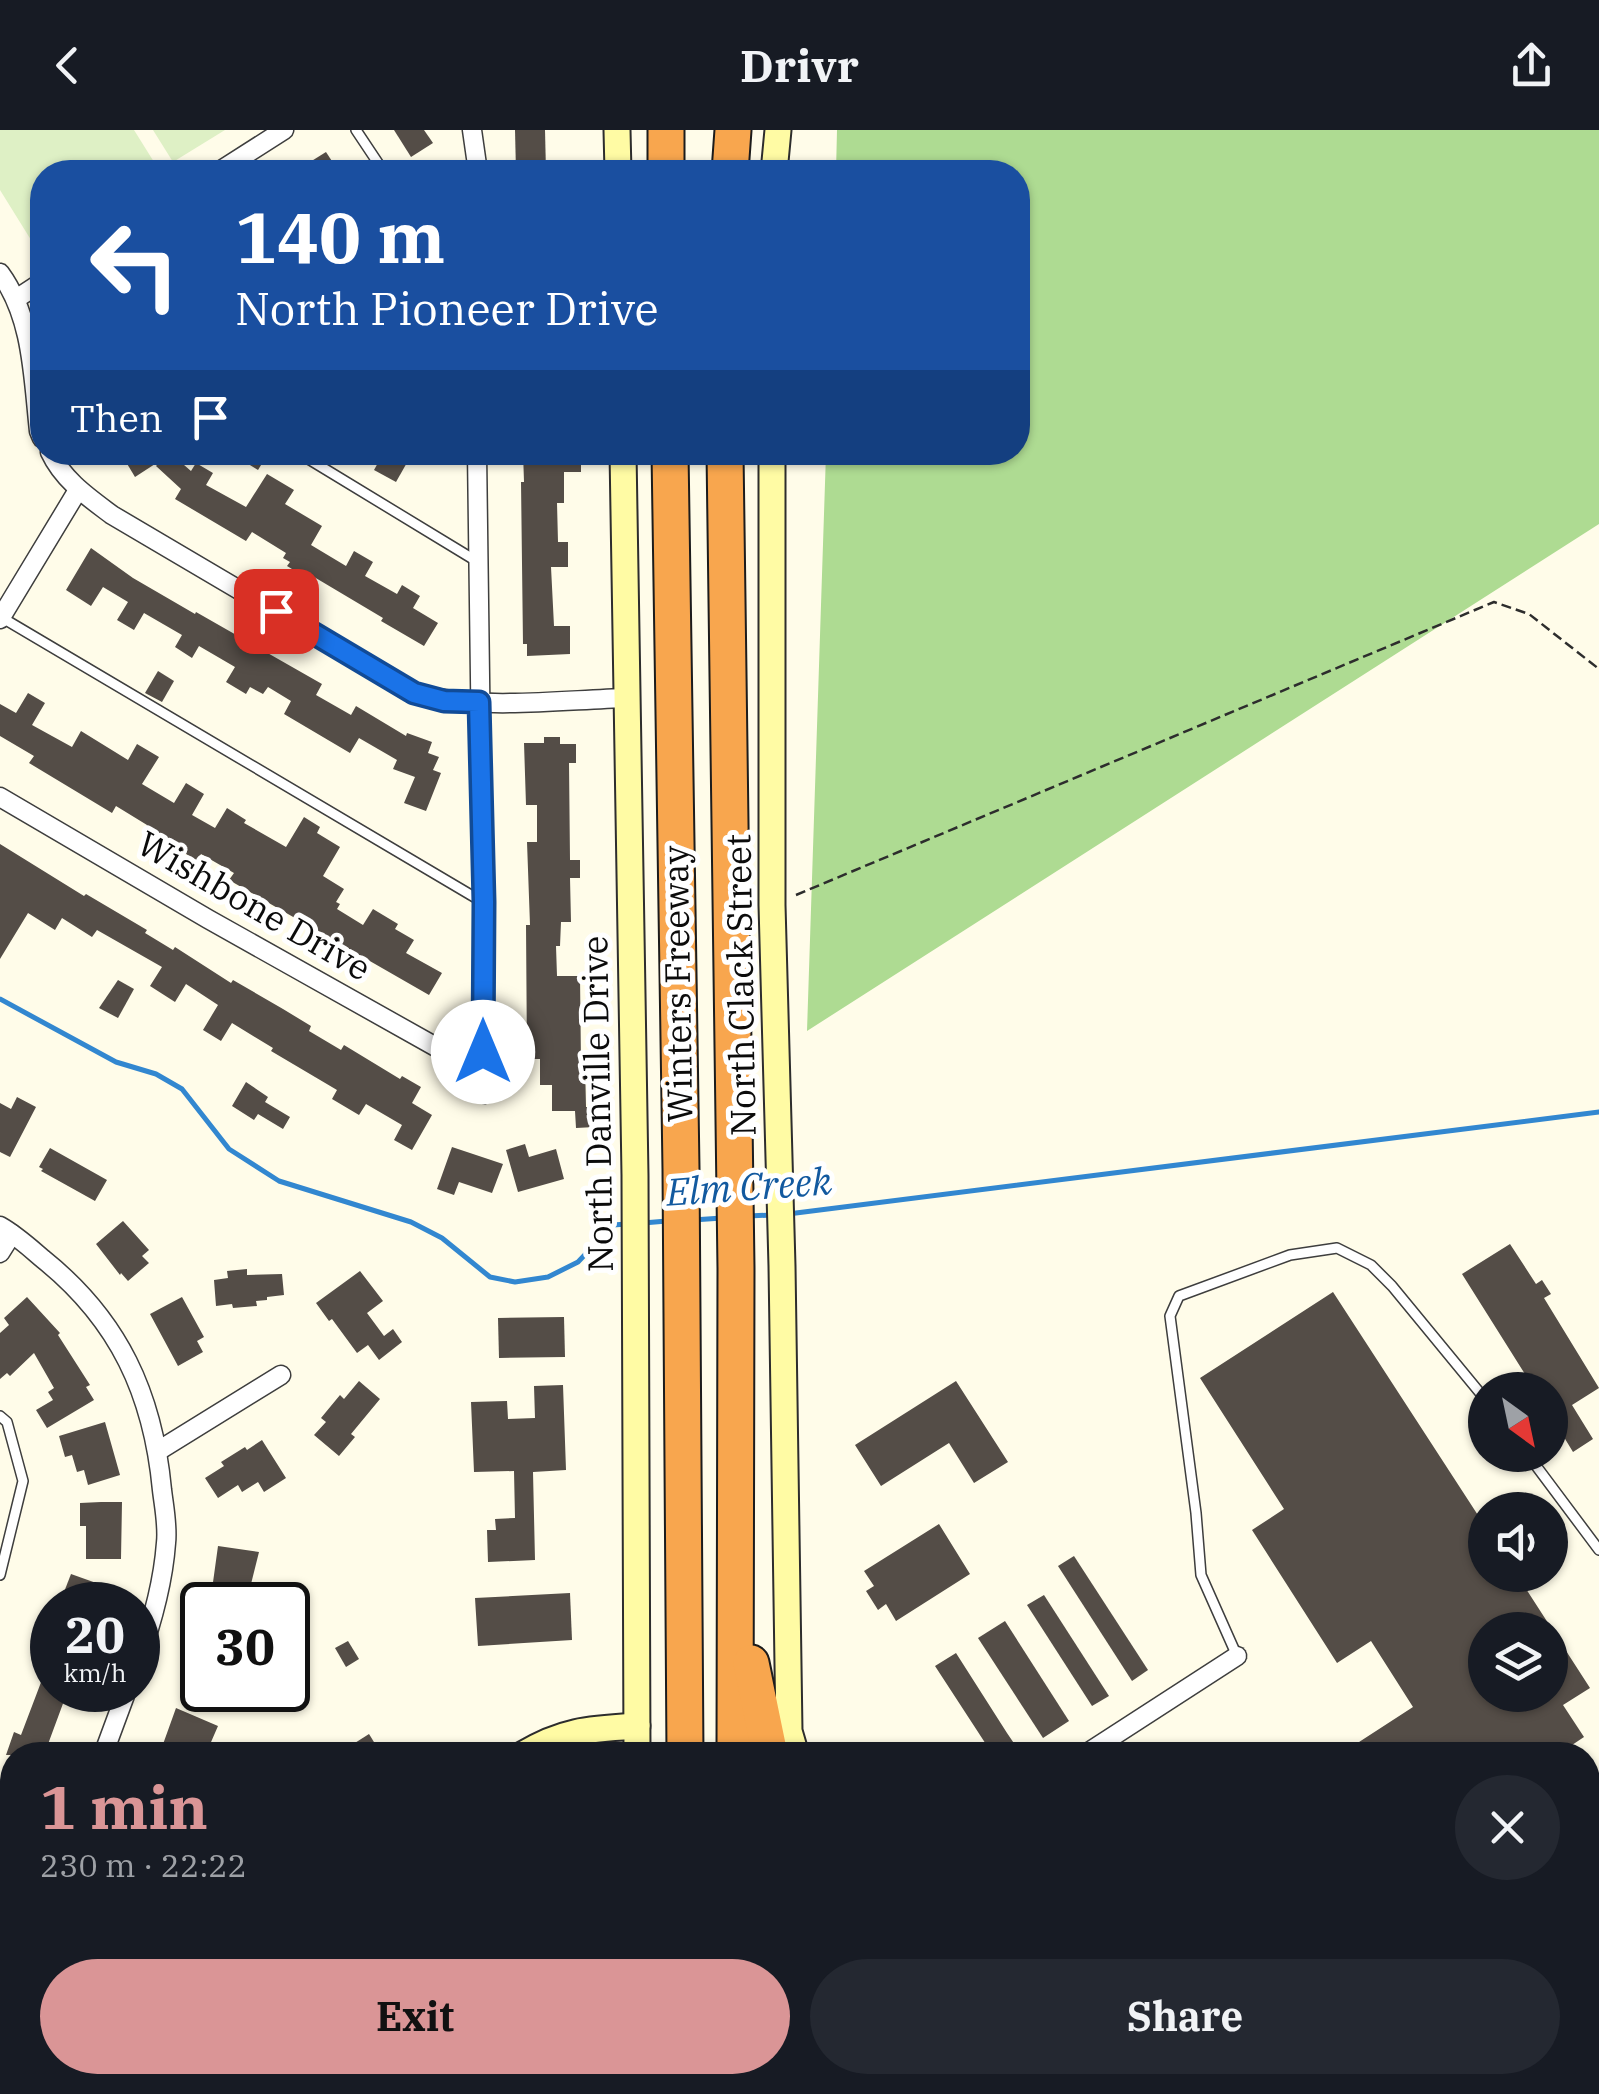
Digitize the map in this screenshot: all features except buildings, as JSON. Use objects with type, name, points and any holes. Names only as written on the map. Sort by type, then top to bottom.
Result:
[{"type":"highway","points":[[666,130],[666,160]]},
{"type":"highway","points":[[718,130],[719,160]]},
{"type":"highway","points":[[731,160],[733,130]]},
{"type":"highway","name":"Winters Freeway","points":[[670,465],[682,1268],[684,1742]]},
{"type":"highway","name":"Winters Freeway","points":[[724,465],[736,1268],[736,1742]]},
{"type":"highway","points":[[736,1553],[752,1676],[767,1742]]},
{"type":"main road","points":[[617,130],[618,160]]},
{"type":"main road","points":[[775,160],[778,130]]},
{"type":"main road","name":"North Danville Drive","points":[[622,465],[635,1175],[637,1742]]},
{"type":"main road","name":"North Clack Street","points":[[772,465],[772,905],[792,1742]]},
{"type":"main road","points":[[543,1742],[584,1729],[637,1726]]},
{"type":"street","points":[[237,160],[284,130]]},
{"type":"street","points":[[472,130],[476,160]]},
{"type":"street","points":[[0,273],[16,299],[30,356]]},
{"type":"street","points":[[16,299],[30,290]]},
{"type":"street","points":[[57,465],[78,490],[112,515],[414,693],[444,701],[479,702],[628,698]]},
{"type":"street","points":[[477,465],[485,1094]]},
{"type":"street","points":[[0,618],[78,490]]},
{"type":"street","name":"Wishbone Drive","points":[[0,797],[444,1052],[483,1052]]},
{"type":"street","points":[[0,1253],[6,1230],[66,1280],[112,1332],[136,1379],[158,1451],[167,1541],[160,1585]]},
{"type":"street","points":[[158,1451],[281,1375]]},
{"type":"street","points":[[1104,1742],[1238,1656]]},
{"type":"street","points":[[108,1742],[120,1712]]},
{"type":"lane","points":[[356,130],[376,160]]},
{"type":"lane","points":[[318,465],[478,562]]},
{"type":"lane","points":[[0,618],[484,902]]},
{"type":"lane","points":[[1238,1656],[1201,1576],[1170,1316],[1180,1296],[1290,1255],[1338,1248],[1371,1266],[1392,1286],[1468,1378]]},
{"type":"lane","points":[[0,1416],[8,1422],[23,1481],[0,1575]]},
{"type":"lane","points":[[1541,1472],[1599,1550]]},
{"type":"path","points":[[772,905],[1494,602],[1529,614],[1599,669]]},
{"type":"green space","points":[[0,130],[134,130],[153,160],[30,160],[30,238],[0,190]]},
{"type":"green space","points":[[153,130],[225,130],[176,160],[172,160]]},
{"type":"green space","points":[[837,130],[1599,130],[1599,524],[807,1031],[826,465],[1030,465],[1030,160],[836,160]]},
{"type":"waterway","name":"Elm Creek","points":[[0,999],[116,1062],[156,1074],[182,1089],[229,1149],[279,1181],[411,1222],[442,1238],[490,1277],[515,1282],[548,1277],[578,1262],[613,1225],[627,1224]]},
{"type":"waterway","name":"Elm Creek","points":[[788,1214],[1599,1112]]},
{"type":"waterway","name":"Elm Creek","points":[[748,1216],[772,1215]]},
{"type":"waterway","name":"Elm Creek","points":[[693,1220],[722,1218]]},
{"type":"waterway","name":"Elm Creek","points":[[643,1223],[667,1221]]},
{"type":"route","points":[[276,611],[414,693],[444,701],[479,702],[483,1052]]}]
